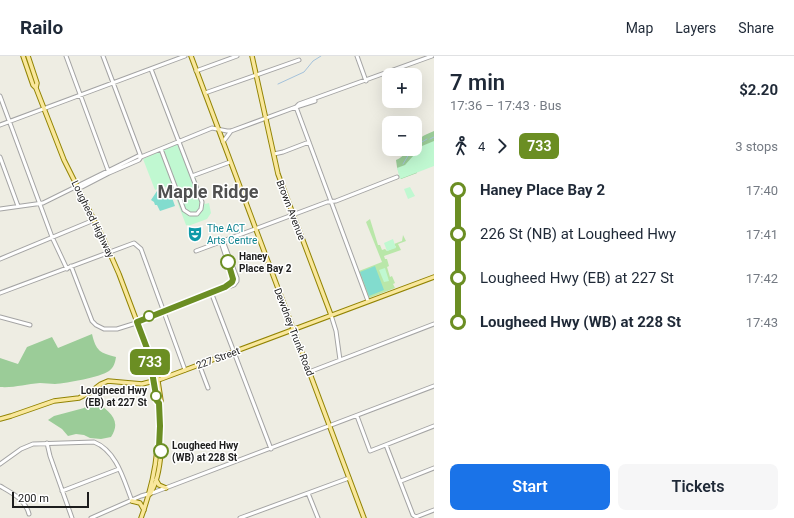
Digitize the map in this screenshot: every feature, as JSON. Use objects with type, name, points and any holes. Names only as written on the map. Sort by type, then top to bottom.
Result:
[{"type":"main road","name":"Lougheed Highway","points":[[23,56],[33,85],[36,88],[64,160],[109,252],[150,353],[161,401],[159,403],[159,448],[161,451],[154,488],[150,494]]},
{"type":"main road","name":"Lougheed Highway","points":[[28,56],[37,83],[36,88]]},
{"type":"main road","name":"Dewdney Trunk Road","points":[[191,56],[364,518]]},
{"type":"main road","name":"Brown Avenue","points":[[252,56],[278,174],[332,315]]},
{"type":"main road","name":"227 Street","points":[[0,419],[16,415],[54,400],[79,398],[108,381],[136,384],[156,381],[434,277]]},
{"type":"main road","name":"Lougheed Highway","points":[[141,518],[150,494],[157,450],[159,448]]},
{"type":"main road","points":[[156,480],[159,485],[166,488]]},
{"type":"main road","points":[[132,501],[140,503],[144,510]]},
{"type":"street","points":[[66,56],[108,171]]},
{"type":"street","points":[[103,56],[141,157]]},
{"type":"street","points":[[0,125],[185,56]]},
{"type":"street","points":[[196,71],[237,56]]},
{"type":"street","points":[[357,56],[364,81]]},
{"type":"street","points":[[0,208],[40,204],[136,157],[141,157],[212,128],[227,132],[231,131],[432,56]]},
{"type":"street","points":[[205,93],[299,60]]},
{"type":"street","points":[[151,69],[202,204],[200,211],[193,215],[188,214],[184,210],[161,149]]},
{"type":"street","points":[[0,96],[52,238],[67,269]]},
{"type":"street","points":[[296,106],[368,301]]},
{"type":"street","points":[[223,142],[231,131]]},
{"type":"street","points":[[274,154],[309,142]]},
{"type":"street","points":[[0,157],[18,206]]},
{"type":"street","points":[[192,176],[230,162]]},
{"type":"street","points":[[196,251],[217,242],[222,242],[336,201],[397,177]]},
{"type":"street","points":[[0,259],[94,220]]},
{"type":"street","points":[[71,266],[90,317],[95,324],[104,329],[113,330],[127,326],[163,310],[211,292],[234,285],[237,278],[222,242]]},
{"type":"street","points":[[222,242],[233,278],[232,282],[225,287]]},
{"type":"street","points":[[0,293],[134,243],[141,249],[186,370]]},
{"type":"street","points":[[211,292],[271,448]]},
{"type":"street","name":"Brown Avenue","points":[[332,315],[340,360]]},
{"type":"street","points":[[0,317],[30,325]]},
{"type":"street","points":[[309,372],[434,324]]},
{"type":"street","points":[[199,364],[208,388]]},
{"type":"street","points":[[91,518],[150,494],[330,427],[434,386]]},
{"type":"street","points":[[357,416],[370,451],[434,426]]},
{"type":"street","points":[[0,464],[23,448],[36,444],[94,442],[106,450],[115,460],[132,501]]},
{"type":"street","points":[[47,443],[48,453],[72,518]]},
{"type":"street","points":[[386,445],[415,517],[434,510]]},
{"type":"street","points":[[401,481],[434,468]]},
{"type":"street","points":[[62,491],[119,469]]},
{"type":"street","points":[[240,518],[349,478]]},
{"type":"street","points":[[0,486],[22,501],[29,514]]},
{"type":"street","points":[[308,493],[318,518]]},
{"type":"green space","points":[[434,131],[434,150],[415,166],[417,173],[401,179],[396,160],[402,156],[422,156],[422,138]]},
{"type":"green space","points":[[434,141],[434,166],[400,179],[397,168],[405,165],[413,156],[422,156],[422,146]]},
{"type":"green space","points":[[176,144],[179,145],[192,178],[195,177],[200,190],[200,196],[205,204],[209,203],[211,213],[207,219],[188,226],[186,225],[174,193],[169,194],[167,188],[164,186],[155,190],[143,159],[158,152],[163,152],[164,149]]},
{"type":"green space","points":[[410,187],[415,196],[408,199],[404,189]]},
{"type":"green space","points":[[370,219],[378,245],[380,245],[382,250],[385,249],[387,251],[396,247],[394,244],[402,241],[403,235],[406,241],[398,244],[401,250],[384,256],[385,259],[387,259],[389,266],[387,267],[390,277],[392,276],[395,283],[393,284],[395,288],[369,298],[355,263],[359,271],[382,262],[366,222]]},
{"type":"green space","points":[[393,239],[396,248],[387,251],[384,243]]},
{"type":"green space","points":[[385,268],[389,281],[384,282],[379,270]]},
{"type":"green space","points":[[92,334],[97,348],[106,354],[116,357],[114,365],[109,371],[92,377],[55,384],[40,383],[0,387],[0,358],[18,364],[27,347],[52,337],[58,348]]},
{"type":"green space","points":[[94,400],[108,411],[114,420],[114,431],[111,437],[101,439],[76,434],[68,436],[62,429],[48,420],[54,416],[84,408]]},
{"type":"shaded area","points":[[159,188],[163,191],[165,196],[171,195],[175,206],[160,211],[157,205],[155,205],[151,200]]},
{"type":"shaded area","points":[[375,266],[384,290],[369,296],[360,272]]},
{"type":"waterway","points":[[278,84],[304,72],[313,61],[321,56]]},
{"type":"waterway","points":[[430,139],[434,137]]},
{"type":"waterway","points":[[422,142],[427,139]]},
{"type":"waterway","points":[[403,164],[408,156]]},
{"type":"bus line","name":"733","points":[[161,451],[159,448],[159,403],[157,401],[152,372],[146,353],[148,351],[137,322],[141,319],[225,287],[233,280],[228,262]]},
{"type":"place","name":"The ACT Arts Centre","points":[[195,234]]},
{"type":"place","name":"Haney Place Bay 2","points":[[228,262]]},
{"type":"place","name":"Lougheed Hwy (EB) at 227 St","points":[[156,396]]},
{"type":"place","name":"Lougheed Hwy (WB) at 228 St","points":[[161,451]]},
{"type":"district","name":"Maple Ridge","points":[[208,191]]}]
